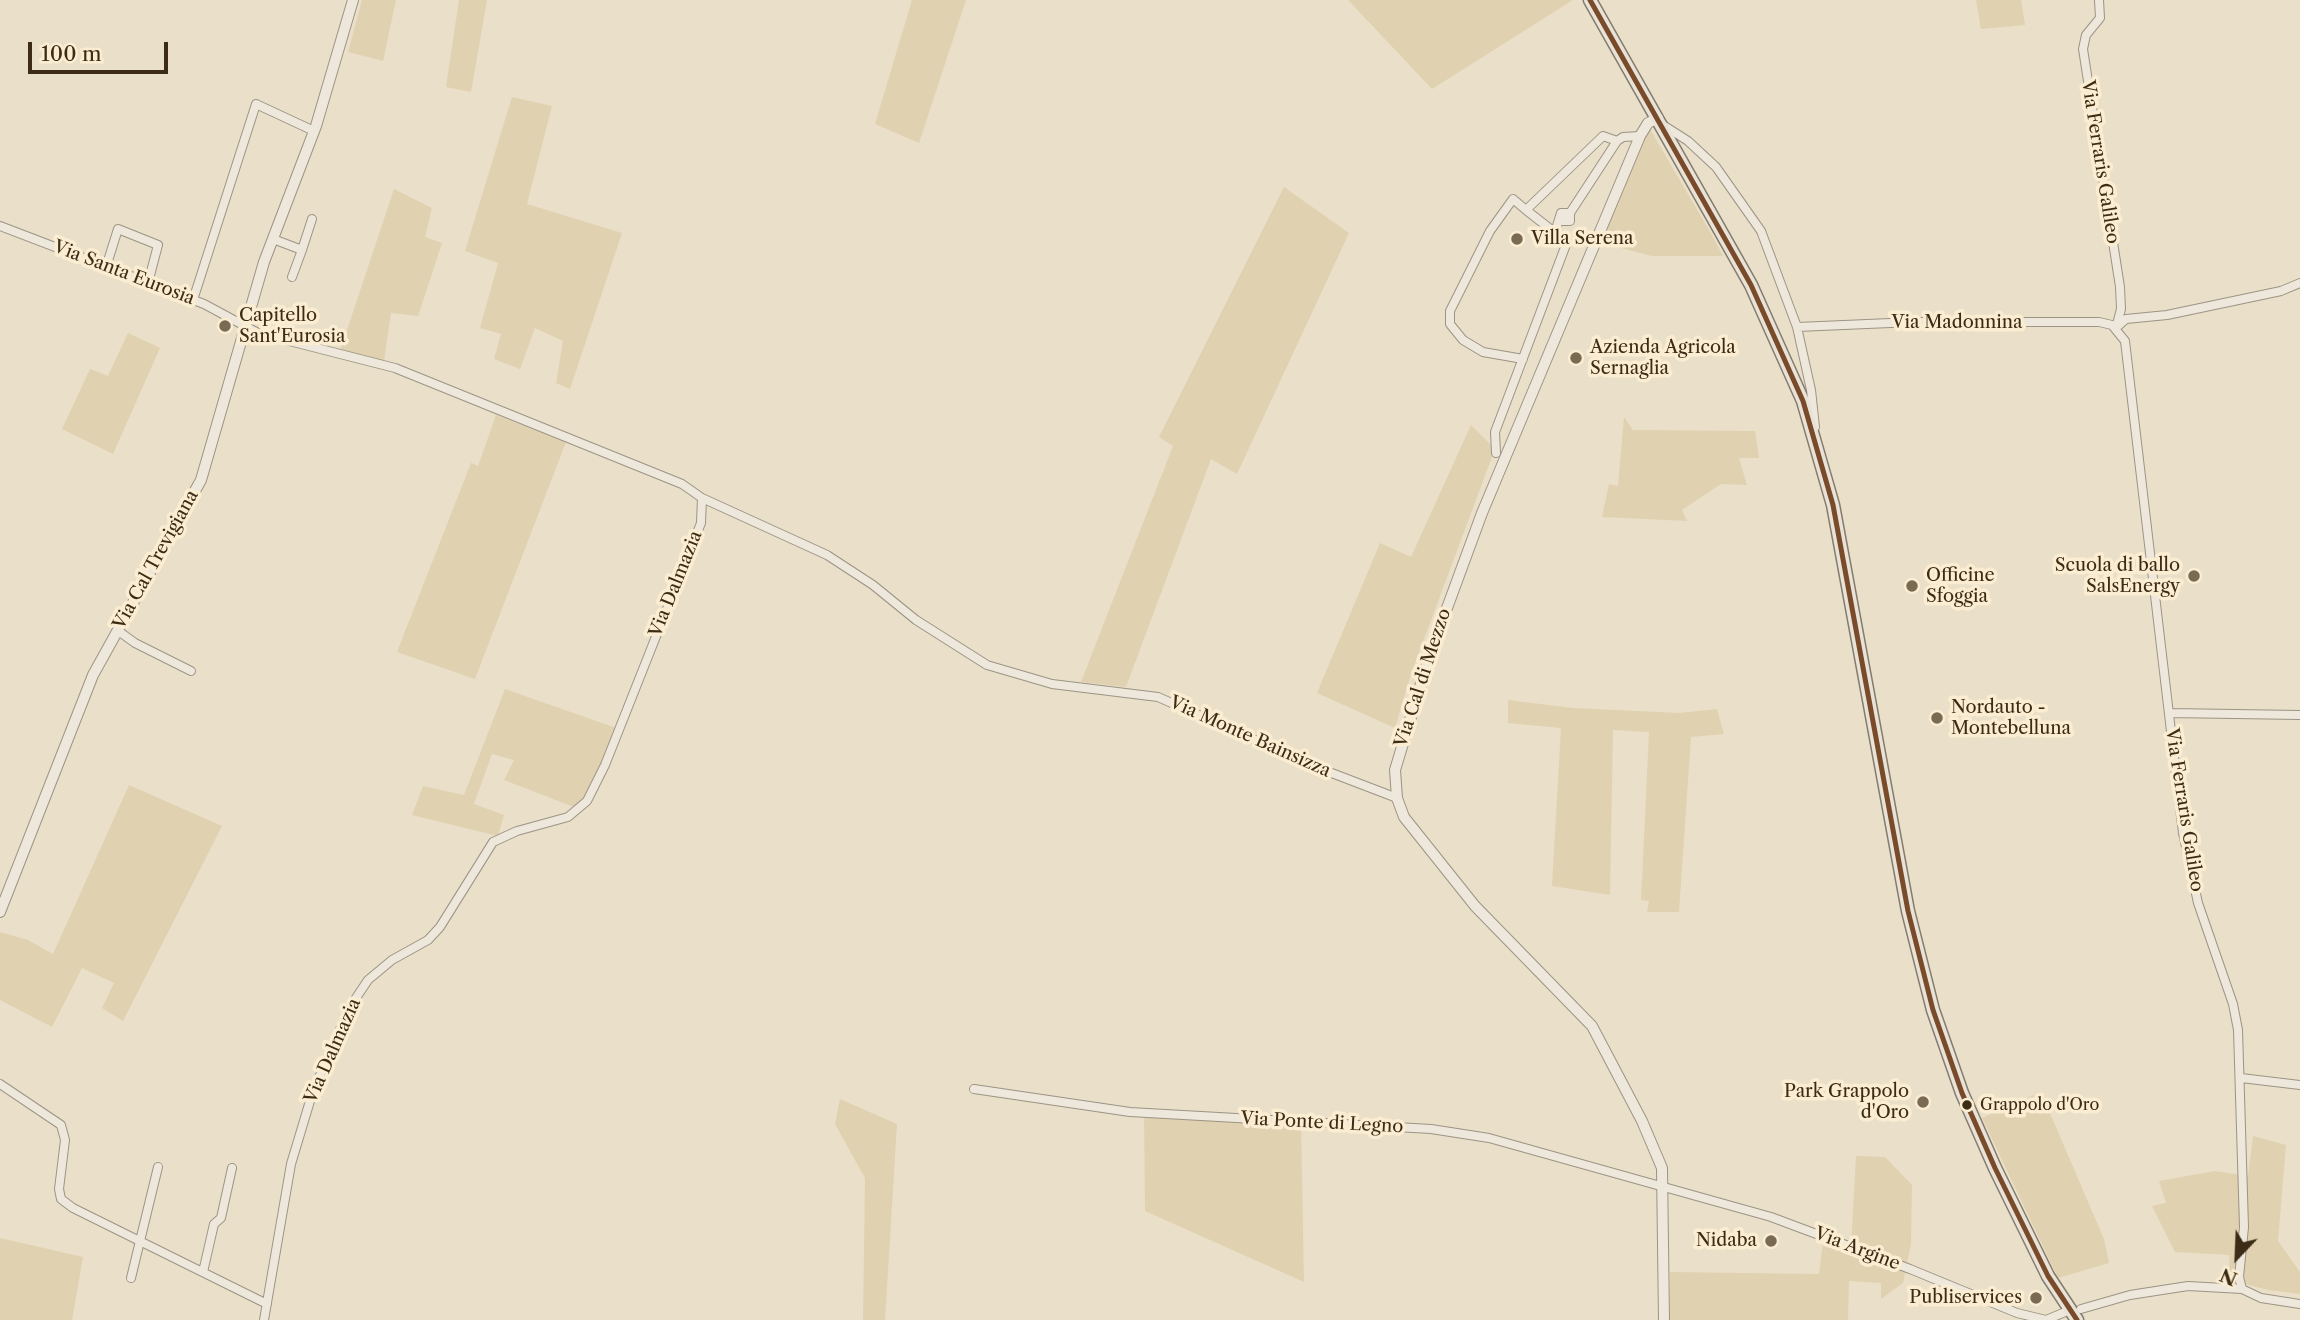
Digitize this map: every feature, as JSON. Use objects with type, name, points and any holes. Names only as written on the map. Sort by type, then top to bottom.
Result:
[{"type":"main road","points":[[1590,0],[1764,310],[1792,371],[1815,437],[1837,526],[1908,911],[1933,1010],[1962,1093],[1995,1168],[2048,1276],[2076,1313]]},
{"type":"street","name":"Via Cal Trevigiana","points":[[0,912],[83,696],[201,480],[245,325],[273,239],[314,131],[353,0]]},
{"type":"street","name":"Via Ferraris Galileo","points":[[2099,0],[2100,18],[2086,35],[2083,49],[2120,286],[2121,309],[2116,328],[2125,341],[2129,355],[2186,847],[2198,903],[2233,1003],[2241,1078],[2244,1227],[2239,1277],[2242,1289]]},
{"type":"street","points":[[194,300],[256,104],[314,131]]},
{"type":"street","points":[[1660,121],[1688,141],[1716,167],[1761,231],[1797,327],[1811,390],[1815,437]]},
{"type":"street","name":"Via Cal di Mezzo","points":[[1660,121],[1648,123],[1640,136],[1453,585],[1401,742],[1395,770],[1397,798],[1404,817],[1460,889],[1592,1026],[1660,1158],[1663,1188],[1664,1320]]},
{"type":"street","points":[[1526,209],[1603,136],[1617,141]]},
{"type":"street","points":[[1555,232],[1560,221],[1570,221],[1570,213],[1617,141],[1623,137],[1640,136]]},
{"type":"street","points":[[1496,453],[1495,432],[1567,242],[1513,199],[1490,231],[1450,311],[1450,324],[1463,340],[1483,352],[1522,359]]},
{"type":"street","points":[[292,277],[312,219]]},
{"type":"street","name":"Via Santa Eurosia","points":[[0,226],[194,300],[245,325]]},
{"type":"street","points":[[106,267],[118,229],[158,245],[148,283]]},
{"type":"street","points":[[273,239],[302,250]]},
{"type":"street","points":[[2116,328],[2126,319],[2167,315],[2281,291],[2300,283]]},
{"type":"street","name":"Via Madonnina","points":[[1797,327],[1914,321],[2091,322],[2107,323],[2116,328]]},
{"type":"street","points":[[245,325],[258,333],[395,369],[682,484],[702,498]]},
{"type":"street","name":"Via Monte Bainsizza","points":[[702,498],[827,555],[873,585],[916,620],[987,665],[1052,684],[1158,697],[1316,767],[1397,798]]},
{"type":"street","name":"Via Dalmazia","points":[[264,1320],[291,1164],[313,1091],[350,1007],[368,981],[392,960],[428,940],[440,927],[493,842],[517,831],[568,817],[587,801],[605,765],[701,523],[702,498]]},
{"type":"street","points":[[117,630],[135,643],[191,671]]},
{"type":"street","points":[[2169,713],[2300,715]]},
{"type":"street","points":[[2241,1078],[2300,1085]]},
{"type":"street","points":[[0,1084],[61,1125],[65,1140],[59,1189],[61,1199],[267,1304]]},
{"type":"street","name":"Via Ponte di Legno","points":[[974,1089],[1130,1112],[1431,1129],[1529,1148],[1663,1188]]},
{"type":"street","points":[[131,1278],[158,1167]]},
{"type":"street","points":[[202,1272],[214,1224],[221,1218],[232,1168]]},
{"type":"street","name":"Via Argine","points":[[1663,1188],[1771,1217],[1910,1269],[2010,1311],[2046,1320]]},
{"type":"street","points":[[2046,1320],[2165,1289],[2188,1286],[2242,1289],[2261,1298],[2300,1304]]},
{"type":"shaded area","points":[[362,0],[396,0],[383,61],[348,52]]},
{"type":"shaded area","points":[[459,0],[487,0],[471,92],[446,87]]},
{"type":"shaded area","points":[[912,0],[966,0],[919,143],[875,124]]},
{"type":"shaded area","points":[[1348,0],[1573,0],[1432,89]]},
{"type":"shaded area","points":[[1976,0],[2021,0],[2025,25],[1981,29]]},
{"type":"shaded area","points":[[512,97],[552,106],[527,204],[622,233],[570,389],[556,383],[563,341],[535,328],[520,369],[494,359],[501,334],[480,328],[498,263],[465,251]]},
{"type":"shaded area","points":[[1647,124],[1723,256],[1652,256],[1598,242]]},
{"type":"shaded area","points":[[1284,187],[1349,233],[1237,474],[1211,459],[1126,687],[1081,682],[1173,446],[1159,437]]},
{"type":"shaded area","points":[[394,189],[432,208],[425,237],[442,243],[418,316],[391,313],[384,361],[340,351]]},
{"type":"shaded area","points":[[128,333],[160,348],[113,454],[62,429],[90,369],[108,376]]},
{"type":"shaded area","points":[[496,415],[566,442],[475,679],[397,652],[471,463],[478,466]]},
{"type":"shaded area","points":[[1624,417],[1633,430],[1755,431],[1759,458],[1739,458],[1747,485],[1721,484],[1682,510],[1687,521],[1602,517],[1609,484],[1618,486]]},
{"type":"shaded area","points":[[1471,425],[1495,449],[1411,674],[1395,728],[1317,693],[1380,543],[1411,557]]},
{"type":"shaded area","points":[[505,689],[619,729],[579,809],[504,780],[514,760],[492,754],[474,804],[504,815],[498,836],[412,815],[423,786],[464,795]]},
{"type":"shaded area","points":[[1508,700],[1573,708],[1679,713],[1717,709],[1724,734],[1691,737],[1679,912],[1647,912],[1649,901],[1641,900],[1649,732],[1613,730],[1610,895],[1552,886],[1561,728],[1508,723]]},
{"type":"shaded area","points":[[129,785],[222,826],[123,1021],[102,1008],[114,983],[82,968],[52,1027],[0,1000],[0,932],[28,940],[53,954]]},
{"type":"shaded area","points":[[2041,1092],[2104,1239],[2109,1263],[2058,1278],[1982,1118]]},
{"type":"shaded area","points":[[840,1099],[897,1124],[885,1320],[863,1320],[865,1178],[835,1124]]},
{"type":"shaded area","points":[[1144,1112],[1301,1120],[1304,1282],[1145,1211]]},
{"type":"shaded area","points":[[2253,1136],[2286,1145],[2278,1241],[2300,1272],[2300,1294],[2268,1290],[2230,1280],[2229,1255],[2175,1252],[2152,1206],[2166,1203],[2159,1181],[2215,1171],[2248,1176]]},
{"type":"shaded area","points":[[1856,1156],[1885,1157],[1912,1185],[1911,1244],[1903,1283],[1881,1299],[1881,1283],[1849,1281],[1848,1320],[1670,1320],[1670,1272],[1819,1274],[1824,1233],[1851,1247]]},
{"type":"shaded area","points":[[0,1238],[83,1257],[72,1320],[0,1320]]},
{"type":"transit line","points":[[1590,0],[1751,285],[1803,401],[1833,505],[1908,911],[1933,1010],[1962,1093],[1995,1168],[2048,1276],[2077,1320]]},
{"type":"place","name":"Villa Serena","points":[[1517,239]]},
{"type":"place","name":"Capitello Sant'Eurosia","points":[[225,326]]},
{"type":"place","name":"Azienda Agricola Sernaglia","points":[[1576,358]]},
{"type":"place","name":"Scuola di ballo SalsEnergy","points":[[2194,576]]},
{"type":"place","name":"Officine Sfoggia","points":[[1912,586]]},
{"type":"place","name":"Nordauto - Montebelluna","points":[[1937,718]]},
{"type":"place","name":"Park Grappolo d'Oro","points":[[1923,1102]]},
{"type":"place","name":"Grappolo d'Oro","points":[[1967,1105]]},
{"type":"place","name":"Nidaba","points":[[1771,1241]]},
{"type":"place","name":"Publiservices","points":[[2036,1298]]}]
